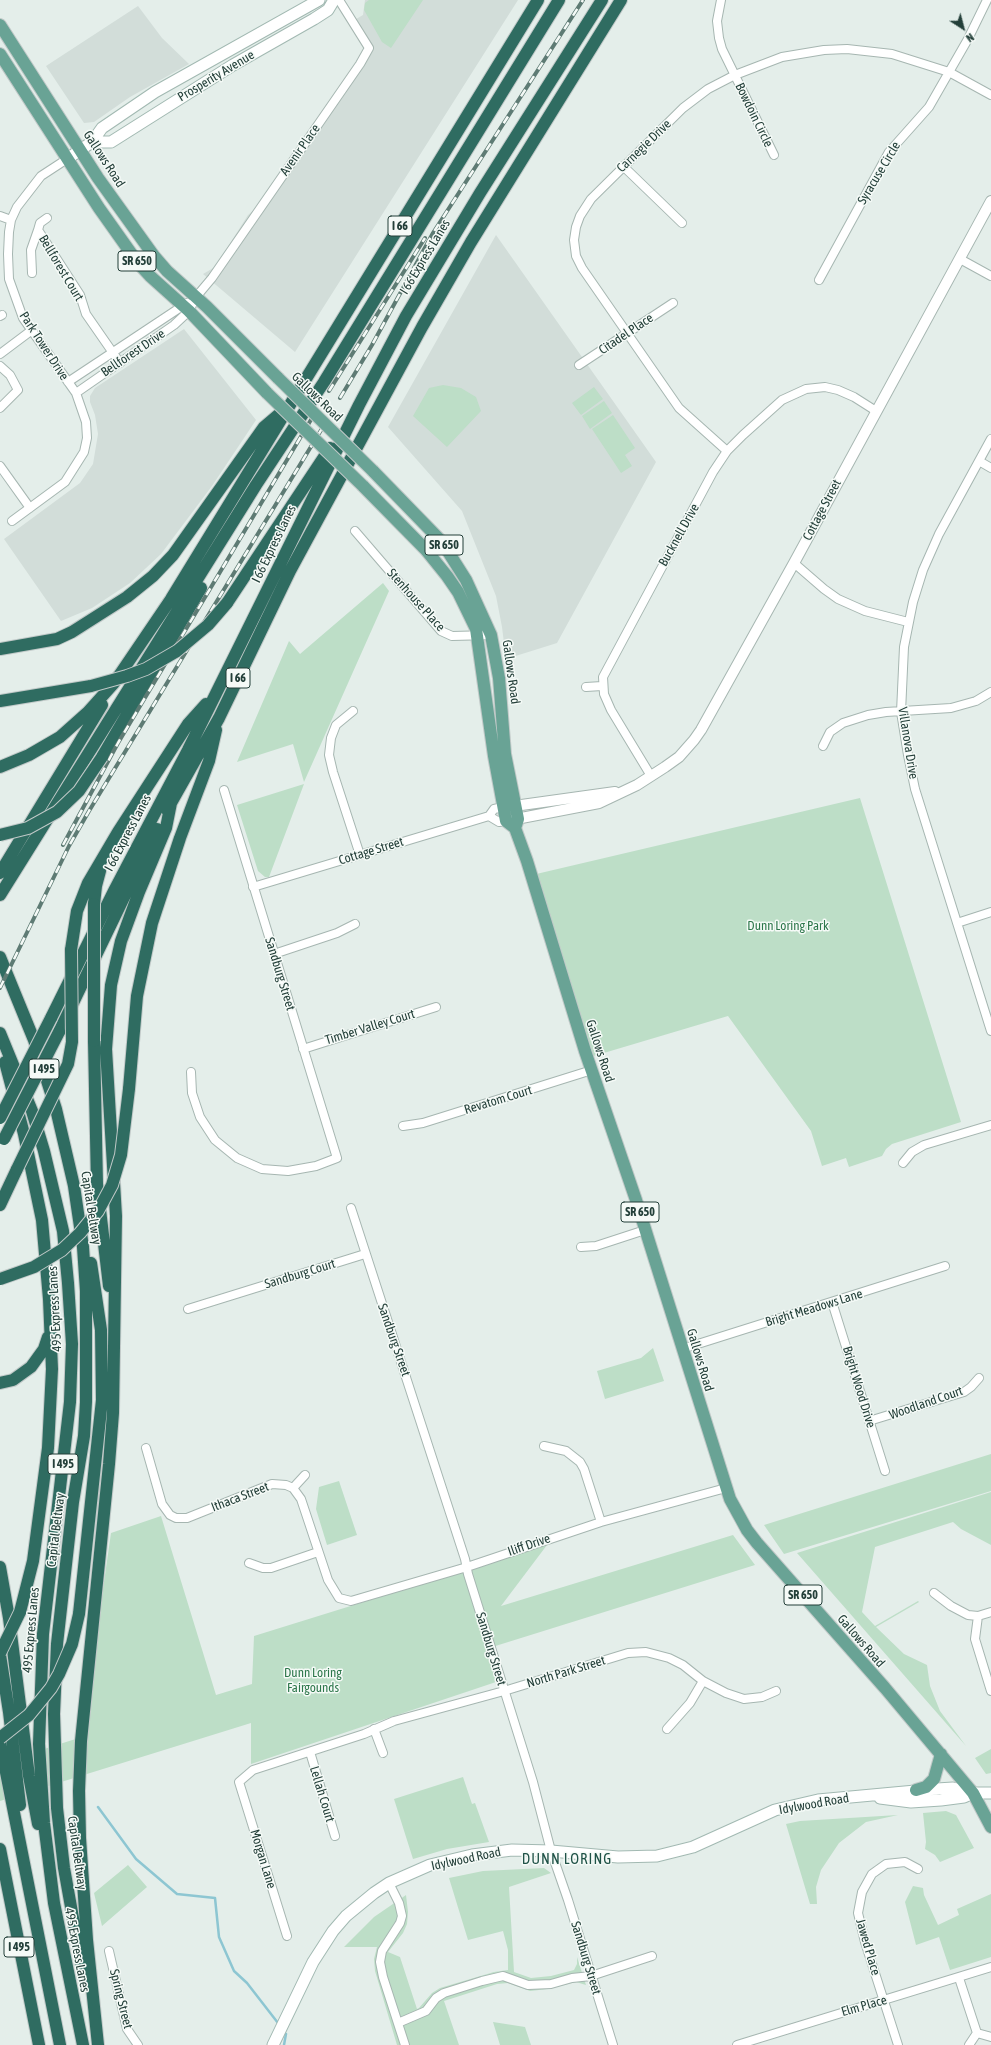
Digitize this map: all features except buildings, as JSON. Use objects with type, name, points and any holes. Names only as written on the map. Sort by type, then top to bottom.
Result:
[{"type":"highway","name":"I 66","points":[[0,873],[133,654],[171,598],[292,403],[538,0]]},
{"type":"highway","name":"I 66 Express Lanes","points":[[0,895],[256,486],[324,382],[560,0]]},
{"type":"highway","name":"I 66 Express Lanes","points":[[0,1118],[217,690],[359,405],[438,261],[602,0]]},
{"type":"highway","name":"I 66","points":[[2,1143],[59,1032],[103,938],[171,803],[219,718],[290,571],[422,327],[475,235],[621,0]]},
{"type":"highway","points":[[0,649],[57,638],[72,632],[110,609],[153,576],[173,555],[264,427],[292,403]]},
{"type":"highway","points":[[0,701],[91,686],[114,680],[146,669],[177,651],[208,625],[227,603],[359,405]]},
{"type":"highway","points":[[0,835],[28,828],[57,812],[79,791],[102,757],[127,711],[241,521],[256,486]]},
{"type":"highway","points":[[0,767],[44,747],[73,726],[102,697],[133,654]]},
{"type":"highway","points":[[0,1205],[68,1064],[72,1042],[71,950],[74,924],[81,897],[118,832],[188,724],[217,690]]},
{"type":"highway","points":[[0,1279],[34,1267],[62,1250],[80,1233],[98,1211],[112,1185],[121,1155],[129,1089],[137,996],[151,930],[180,838],[209,761],[219,718]]},
{"type":"highway","points":[[98,2045],[87,1940],[80,1838],[80,1741],[113,1413],[116,1216],[106,1049],[110,998],[122,941],[139,892],[166,828],[171,803]]},
{"type":"highway","points":[[114,1335],[97,1184],[94,1041],[94,904],[99,873],[118,832]]},
{"type":"highway","name":"Capital Beltway","points":[[0,957],[28,1023],[48,1080],[63,1135],[74,1186],[83,1247],[86,1291],[86,1402],[84,1436],[72,1509],[57,1644],[54,1761],[64,1868],[85,1988],[98,2045]]},
{"type":"highway","name":"495 Express Lanes","points":[[0,1033],[32,1111],[44,1151],[63,1231],[68,1283],[72,1344],[70,1402],[43,1634],[39,1744],[44,1823],[54,1903],[83,2045]]},
{"type":"highway","points":[[0,1048],[23,1127],[37,1195],[46,1257],[52,1369],[48,1448],[33,1561],[20,1612],[0,1654],[9,1712],[29,1887]]},
{"type":"highway","points":[[0,1738],[29,1715],[51,1688],[70,1649],[80,1614],[102,1400],[103,1352],[94,1282],[74,1186]]},
{"type":"highway","points":[[0,1383],[22,1375],[39,1359],[48,1338],[50,1320]]},
{"type":"highway","points":[[0,1567],[9,1618],[29,1776],[54,1903]]},
{"type":"highway","name":"I 495","points":[[0,1742],[60,2045]]},
{"type":"highway","name":"I 495","points":[[0,1850],[38,2045]]},
{"type":"main road","name":"Prosperity Avenue","points":[[67,159],[92,142],[102,128],[155,92],[319,0]]},
{"type":"main road","name":"Prosperity Avenue","points":[[92,142],[111,142],[234,65],[314,19],[328,10],[334,0]]},
{"type":"main road","name":"Gallows Road","points":[[0,25],[118,206],[154,256],[167,271],[196,297],[373,471],[442,542],[466,580],[491,635],[499,678],[509,806]]},
{"type":"main road","name":"Gallows Road","points":[[0,54],[67,159],[138,263],[186,309],[267,393],[363,486],[426,550],[447,576],[468,609],[478,636],[490,734],[513,823],[532,875],[592,1070],[645,1230],[726,1488],[747,1530],[941,1754],[973,1793],[991,1827]]},
{"type":"main road","points":[[154,114],[184,88],[188,82],[188,73]]},
{"type":"main road","points":[[916,1790],[926,1786],[934,1780],[941,1754]]},
{"type":"main road","name":"Idylwood Road","points":[[273,2045],[322,1947],[346,1916],[369,1896],[389,1883],[430,1865],[472,1855],[512,1850],[551,1851],[618,1858],[657,1856],[693,1847],[775,1810],[818,1800],[916,1790],[953,1788],[973,1793],[991,1793]]},
{"type":"main road","name":"Idylwood Road","points":[[858,1796],[911,1802],[964,1797],[973,1793]]},
{"type":"street","name":"Avenir Place","points":[[196,297],[212,278],[370,48],[339,0]]},
{"type":"street","name":"Bowdoin Circle","points":[[721,0],[717,21],[719,38],[774,155]]},
{"type":"street","name":"Syracuse Circle","points":[[819,280],[889,152],[929,107],[987,0]]},
{"type":"street","name":"Carnegie Drive","points":[[727,452],[683,412],[582,268],[576,256],[574,240],[576,228],[584,209],[600,189],[683,108],[708,89],[735,74],[782,57],[824,50],[847,49],[892,54],[949,72],[991,95]]},
{"type":"street","name":"Park Tower Drive","points":[[12,521],[65,482],[84,452],[87,438],[86,422],[76,393],[23,318],[9,279],[8,254],[11,220],[17,207],[33,185],[42,176],[67,159]]},
{"type":"street","points":[[623,166],[682,223]]},
{"type":"street","name":"Cottage Street","points":[[489,816],[499,822],[513,823],[599,804],[651,776],[679,757],[701,730],[991,202]]},
{"type":"street","points":[[0,216],[11,220]]},
{"type":"street","points":[[38,230],[40,223],[47,218]]},
{"type":"street","name":"Bellforest Court","points":[[32,273],[31,250],[38,230]]},
{"type":"street","name":"Bellforest Court","points":[[38,230],[80,295],[86,314],[120,363]]},
{"type":"street","points":[[960,259],[991,276]]},
{"type":"street","points":[[186,309],[196,297]]},
{"type":"street","name":"Citadel Place","points":[[578,365],[673,303]]},
{"type":"street","name":"Bellforest Drive","points":[[68,382],[113,352],[186,309]]},
{"type":"street","name":"Bellforest Drive","points":[[76,393],[174,325],[186,309]]},
{"type":"street","points":[[0,354],[32,330]]},
{"type":"street","points":[[0,366],[10,375],[18,390],[0,408]]},
{"type":"street","name":"Bucknell Drive","points":[[602,686],[606,669],[689,516],[727,452],[743,434],[782,400],[806,389],[825,387],[838,390],[854,397],[876,411]]},
{"type":"street","name":"Villanova Drive","points":[[991,439],[929,555],[913,602],[908,622],[902,665],[901,712],[915,789],[991,1031]]},
{"type":"street","points":[[979,461],[991,468]]},
{"type":"street","points":[[0,466],[30,508]]},
{"type":"street","name":"Stenhouse Place","points":[[355,531],[441,631],[452,636],[491,635]]},
{"type":"street","points":[[794,563],[838,599],[865,611],[908,622]]},
{"type":"street","points":[[586,688],[602,686],[611,710],[651,776]]},
{"type":"street","points":[[823,746],[830,732],[843,723],[868,715],[951,708],[976,701],[991,692]]},
{"type":"street","points":[[353,711],[336,725],[331,738],[329,755],[333,772],[360,855]]},
{"type":"street","name":"Sandburg Street","points":[[191,1072],[192,1093],[200,1118],[215,1140],[236,1158],[262,1168],[288,1171],[316,1166],[337,1158],[224,790]]},
{"type":"street","name":"Cottage Street","points":[[253,887],[489,816],[494,809],[622,791]]},
{"type":"street","points":[[957,923],[991,912]]},
{"type":"street","points":[[274,954],[337,933],[355,924]]},
{"type":"street","name":"Timber Valley Court","points":[[303,1049],[436,1006]]},
{"type":"street","name":"Revatom Court","points":[[403,1126],[431,1121],[592,1070]]},
{"type":"street","points":[[903,1163],[912,1152],[924,1145],[991,1125]]},
{"type":"street","points":[[350,1208],[365,1254]]},
{"type":"street","points":[[581,1247],[596,1246],[645,1230]]},
{"type":"street","name":"Sandburg Street","points":[[365,1254],[407,1376],[467,1567],[533,1782],[551,1851],[613,2045]]},
{"type":"street","name":"Sandburg Court","points":[[188,1309],[365,1254]]},
{"type":"street","name":"Bright Meadows Lane","points":[[682,1349],[945,1266]]},
{"type":"street","name":"Bright Wood Drive","points":[[832,1302],[885,1471]]},
{"type":"street","name":"Woodland Court","points":[[869,1421],[964,1392],[979,1378]]},
{"type":"street","points":[[544,1446],[566,1452],[580,1462],[584,1468],[601,1522]]},
{"type":"street","name":"Ithaca Street","points":[[146,1448],[162,1504],[170,1515],[176,1518],[187,1518],[272,1484],[286,1485],[293,1488]]},
{"type":"street","points":[[249,1563],[263,1568],[271,1568],[318,1552],[301,1499],[293,1488],[305,1475]]},
{"type":"street","name":"Iliff Drive","points":[[318,1552],[328,1580],[335,1593],[345,1600],[356,1601],[467,1567],[601,1522],[726,1488]]},
{"type":"street","points":[[934,1593],[951,1606],[968,1615],[978,1616],[991,1612]]},
{"type":"street","points":[[978,1616],[975,1639],[991,1691]]},
{"type":"street","name":"North Park Street","points":[[239,1782],[253,1770],[310,1752],[394,1721],[504,1691],[628,1653],[646,1652],[669,1658],[683,1665],[703,1681],[726,1693],[744,1699],[762,1697],[776,1691]]},
{"type":"street","points":[[667,1729],[690,1703],[703,1681]]},
{"type":"street","points":[[374,1729],[383,1753]]},
{"type":"street","name":"Lellah Court","points":[[310,1752],[335,1836]]},
{"type":"street","name":"Morgan Lane","points":[[239,1782],[287,1936]]},
{"type":"street","name":"Jawed Place","points":[[898,2045],[865,1942],[858,1913],[862,1892],[872,1874],[886,1864],[904,1862],[918,1869]]},
{"type":"street","points":[[389,1883],[399,1903],[402,1916],[400,1923],[382,1951],[380,1962],[383,1977],[405,2045]]},
{"type":"street","name":"Spring Street","points":[[109,1951],[127,2029],[138,2045]]},
{"type":"street","points":[[398,2023],[426,2011],[436,1998],[444,1993],[482,1981],[503,1976],[528,1985],[536,1986],[591,1976],[652,1956]]},
{"type":"street","name":"Elm Place","points":[[737,2045],[991,1967]]},
{"type":"street","points":[[959,1978],[977,2032]]},
{"type":"street","points":[[977,2032],[991,2036]]},
{"type":"street","points":[[969,2045],[977,2032]]},
{"type":"shaded area","points":[[365,0],[518,0],[295,352],[203,274],[215,267],[248,215],[262,203],[360,60],[363,51],[363,43],[351,22],[363,15]]},
{"type":"shaded area","points":[[138,6],[162,38],[189,64],[130,97],[94,122],[84,123],[46,66]]},
{"type":"shaded area","points":[[496,235],[656,462],[557,643],[506,659],[496,596],[462,511],[388,427]]},
{"type":"shaded area","points":[[184,329],[256,420],[212,486],[161,554],[130,583],[92,608],[61,621],[4,539],[80,483],[93,464],[98,434],[95,415],[90,402],[90,396],[95,388]]},
{"type":"green space","points":[[369,0],[423,0],[391,48],[382,42],[364,10],[365,3]]},
{"type":"green space","points":[[443,385],[461,388],[476,397],[481,411],[447,447],[413,416],[429,388]]},
{"type":"green space","points":[[594,387],[603,399],[581,415],[572,403]]},
{"type":"green space","points":[[604,401],[612,413],[590,429],[582,416]]},
{"type":"green space","points":[[613,415],[635,448],[625,455],[632,466],[621,473],[592,429]]},
{"type":"green space","points":[[383,583],[389,591],[304,782],[293,744],[237,762],[289,641],[300,654]]},
{"type":"green space","points":[[304,784],[269,877],[265,877],[258,871],[237,805]]},
{"type":"green space","name":"Dunn Loring Park","points":[[860,798],[961,1122],[892,1144],[886,1149],[882,1156],[849,1167],[846,1158],[822,1166],[811,1131],[728,1016],[587,1058],[532,875]]},
{"type":"green space","points":[[653,1348],[664,1381],[605,1399],[597,1371],[641,1358]]},
{"type":"green space","points":[[991,1454],[991,1491],[784,1554],[764,1525]]},
{"type":"green space","points":[[339,1481],[357,1535],[327,1545],[316,1509],[319,1487]]},
{"type":"green space","points":[[991,1492],[991,1545],[961,1529],[953,1522],[875,1547],[862,1612],[875,1626],[918,1601],[919,1602],[876,1627],[904,1654],[927,1665],[930,1686],[940,1711],[966,1746],[797,1553]]},
{"type":"green space","name":"Dunn Loring Fairgounds","points":[[161,1516],[216,1695],[252,1684],[254,1636],[547,1545],[501,1606],[733,1535],[755,1565],[489,1648],[496,1682],[251,1764],[251,1723],[0,1801],[0,1763],[85,1736],[85,1715],[111,1533]]},
{"type":"green space","points":[[991,1749],[991,1773],[986,1774],[975,1758]]},
{"type":"green space","points":[[463,1777],[472,1804],[475,1803],[489,1842],[447,1849],[413,1859],[394,1799]]},
{"type":"green space","points":[[946,1811],[956,1815],[974,1848],[940,1862],[935,1855],[925,1849],[926,1842],[923,1813]]},
{"type":"green space","points":[[898,1815],[866,1822],[839,1843],[821,1870],[816,1887],[817,1904],[810,1904],[786,1824],[800,1821]]},
{"type":"green space","points":[[128,1865],[147,1887],[102,1926],[94,1893]]},
{"type":"green space","points":[[544,1868],[551,1873],[509,1887],[514,1972],[531,1978],[551,1976],[574,1970],[577,1964],[577,1957],[586,1985],[576,1982],[548,1989],[530,1991],[508,1983],[497,1984],[444,2001],[459,2045],[397,2045],[375,1971],[374,1959],[377,1947],[344,1947],[374,1917],[406,1895],[408,1912],[407,1924],[403,1933],[388,1952],[400,1957],[417,2009],[432,1993],[440,1988],[494,1972],[508,1970],[508,1950],[503,1931],[468,1940],[449,1878],[483,1871]]},
{"type":"green space","points":[[913,1886],[923,1888],[924,1895],[938,1925],[959,1915],[957,1909],[991,1894],[991,1957],[950,1970],[939,1937],[916,1945],[905,1902]]},
{"type":"green space","points":[[493,2022],[525,2027],[531,2045],[500,2045]]},
{"type":"waterway","points":[[98,1807],[136,1859],[177,1894],[215,1898],[219,1937],[234,1971],[247,1983],[278,2023]]},
{"type":"waterway","points":[[284,2045],[286,2034]]},
{"type":"railway","points":[[340,398],[372,345],[433,233],[583,0]]},
{"type":"railway","points":[[329,391],[425,238]]},
{"type":"railway","points":[[63,845],[118,743],[315,413]]},
{"type":"railway","points":[[0,988],[69,846],[89,811],[326,422]]},
{"type":"district","name":"DUNN LORING","points":[[567,1859]]}]
